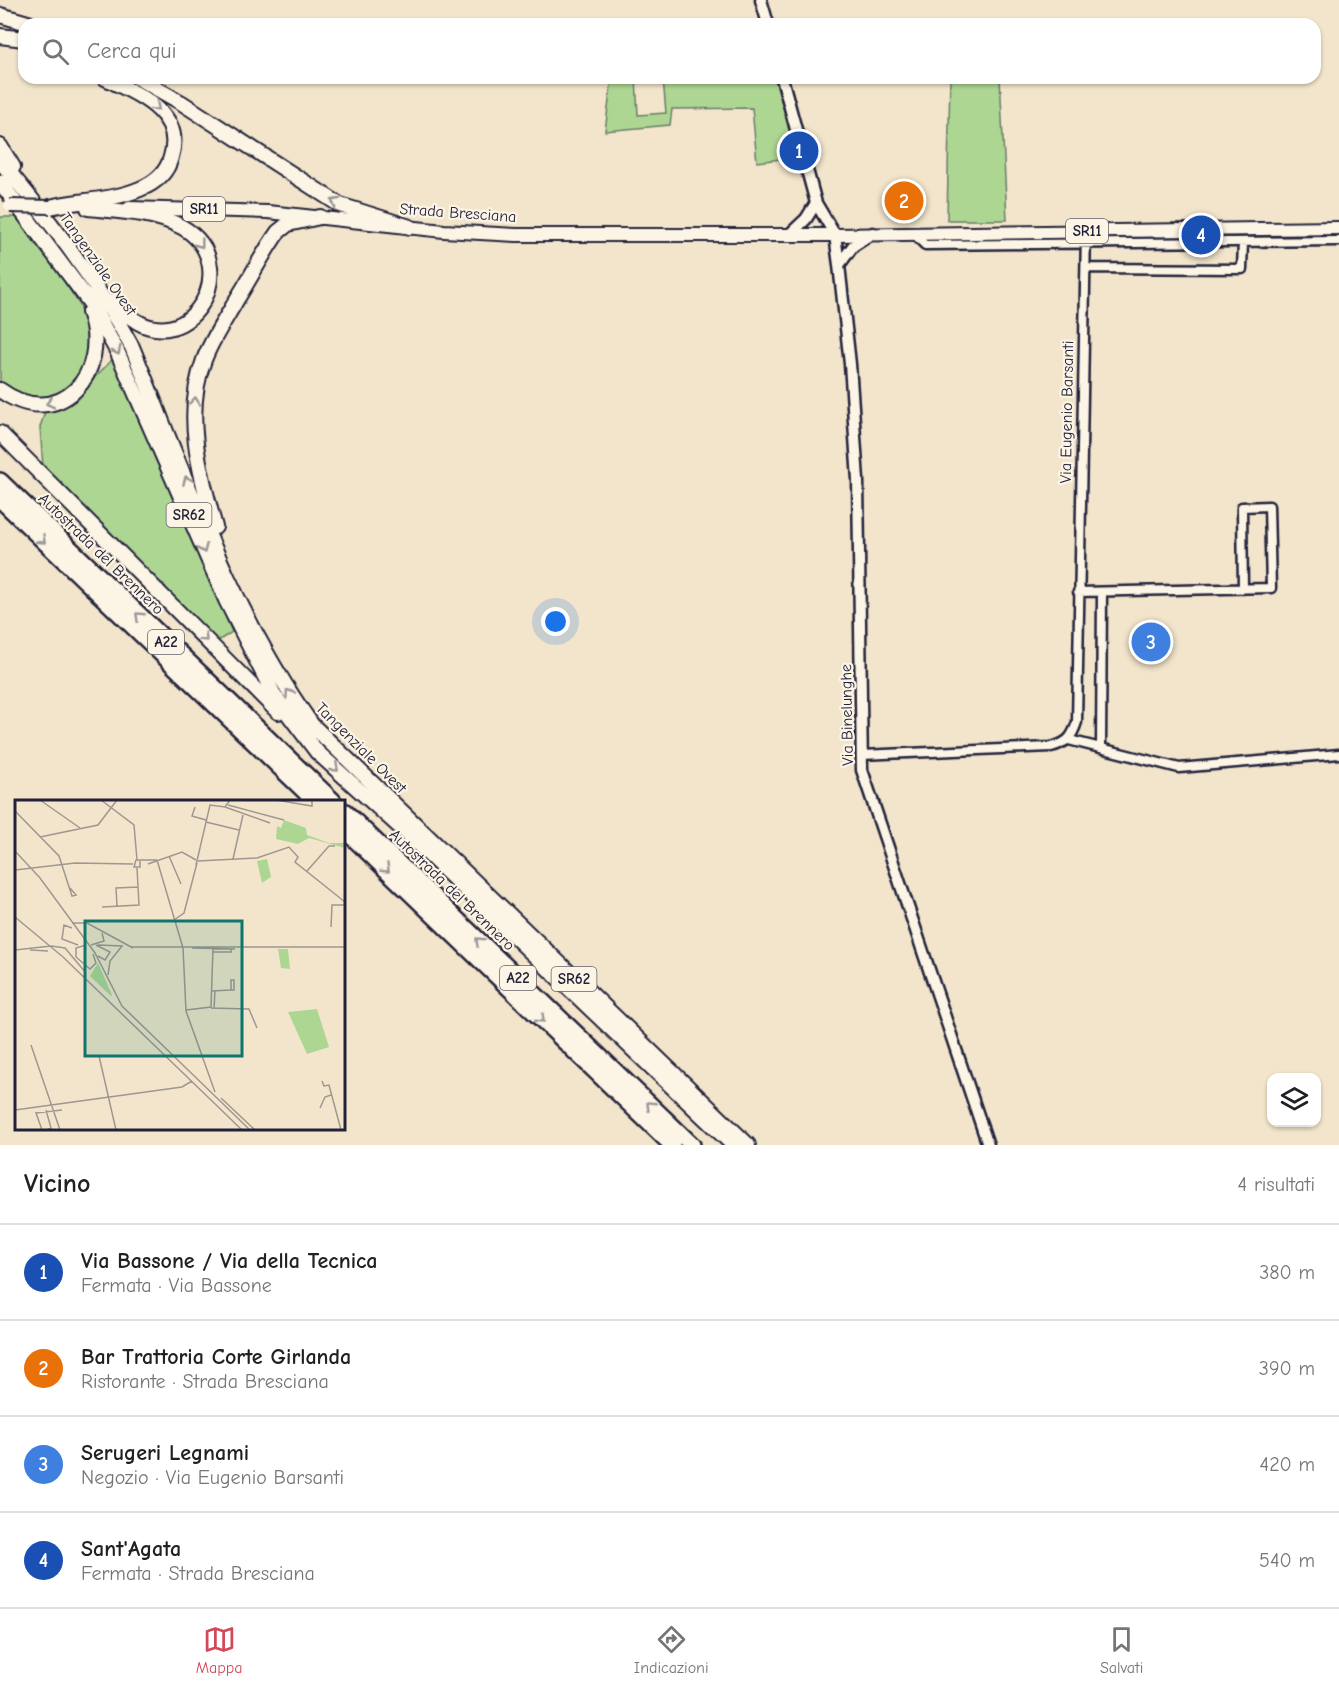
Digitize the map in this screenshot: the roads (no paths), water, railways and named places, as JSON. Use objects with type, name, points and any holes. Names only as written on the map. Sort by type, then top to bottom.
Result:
[{"type":"highway","points":[[0,15],[18,20]]},
{"type":"highway","points":[[0,36],[18,38]]},
{"type":"highway","points":[[50,207],[91,204],[133,192],[152,183],[166,169],[174,148],[172,126],[160,109],[117,84]]},
{"type":"highway","points":[[149,84],[182,103],[340,205],[410,227]]},
{"type":"highway","points":[[0,146],[26,193]]},
{"type":"highway","name":"Tangenziale Ovest","points":[[0,161],[95,284],[132,347],[222,562],[262,647],[286,689],[312,725],[748,1145]]},
{"type":"highway","name":"Tangenziale Ovest","points":[[0,182],[91,304],[117,351],[244,640],[274,695],[317,752],[401,828],[733,1145]]},
{"type":"highway","points":[[66,244],[136,324],[155,329],[168,329],[188,320],[204,303],[210,284],[210,267],[204,249],[191,233],[157,217],[91,204]]},
{"type":"highway","points":[[222,562],[219,540],[196,451],[194,406],[203,362],[214,339],[278,232],[288,224],[320,217]]},
{"type":"highway","points":[[0,390],[28,405],[57,403],[80,386],[93,358],[93,329],[87,307],[27,218]]},
{"type":"highway","points":[[0,433],[317,752]]},
{"type":"highway","name":"Autostrada del Brennero","points":[[0,481],[332,800]]},
{"type":"highway","name":"Autostrada del Brennero","points":[[0,500],[314,800]]},
{"type":"highway","name":"Autostrada del Brennero","points":[[345,812],[692,1145]]},
{"type":"highway","name":"Autostrada del Brennero","points":[[345,830],[672,1145]]},
{"type":"main road","name":"Strada Bresciana","points":[[91,204],[225,210],[516,235],[914,233],[946,239],[1086,237],[1339,228]]},
{"type":"main road","points":[[3,206],[50,207]]},
{"type":"street","points":[[761,0],[766,18]]},
{"type":"street","points":[[784,84],[816,203],[835,235]]},
{"type":"street","points":[[789,235],[806,219],[816,203]]},
{"type":"street","points":[[839,265],[853,246],[873,233]]},
{"type":"street","name":"Via Binelunghe","points":[[835,235],[850,364],[858,480],[862,770],[988,1145]]},
{"type":"street","name":"Strada Bresciana","points":[[1086,237],[1243,242],[1339,241]]},
{"type":"street","name":"Via Eugenio Barsanti","points":[[1068,740],[1077,722],[1086,237]]},
{"type":"street","points":[[1086,268],[1242,269],[1243,242]]},
{"type":"street","points":[[1078,592],[1102,592],[1243,589],[1271,588],[1269,506],[1242,507],[1243,589]]},
{"type":"street","points":[[1101,748],[1102,592]]},
{"type":"street","points":[[861,755],[1051,747],[1068,740],[1179,768],[1339,754]]},
{"type":"place","name":"Via Bassone / Via della Tecnica","points":[[799,151]]},
{"type":"place","name":"Bar Trattoria Corte Girlanda","points":[[904,201]]},
{"type":"place","name":"Sant'Agata","points":[[1201,235]]},
{"type":"place","name":"Serugeri Legnami","points":[[1151,642]]}]
